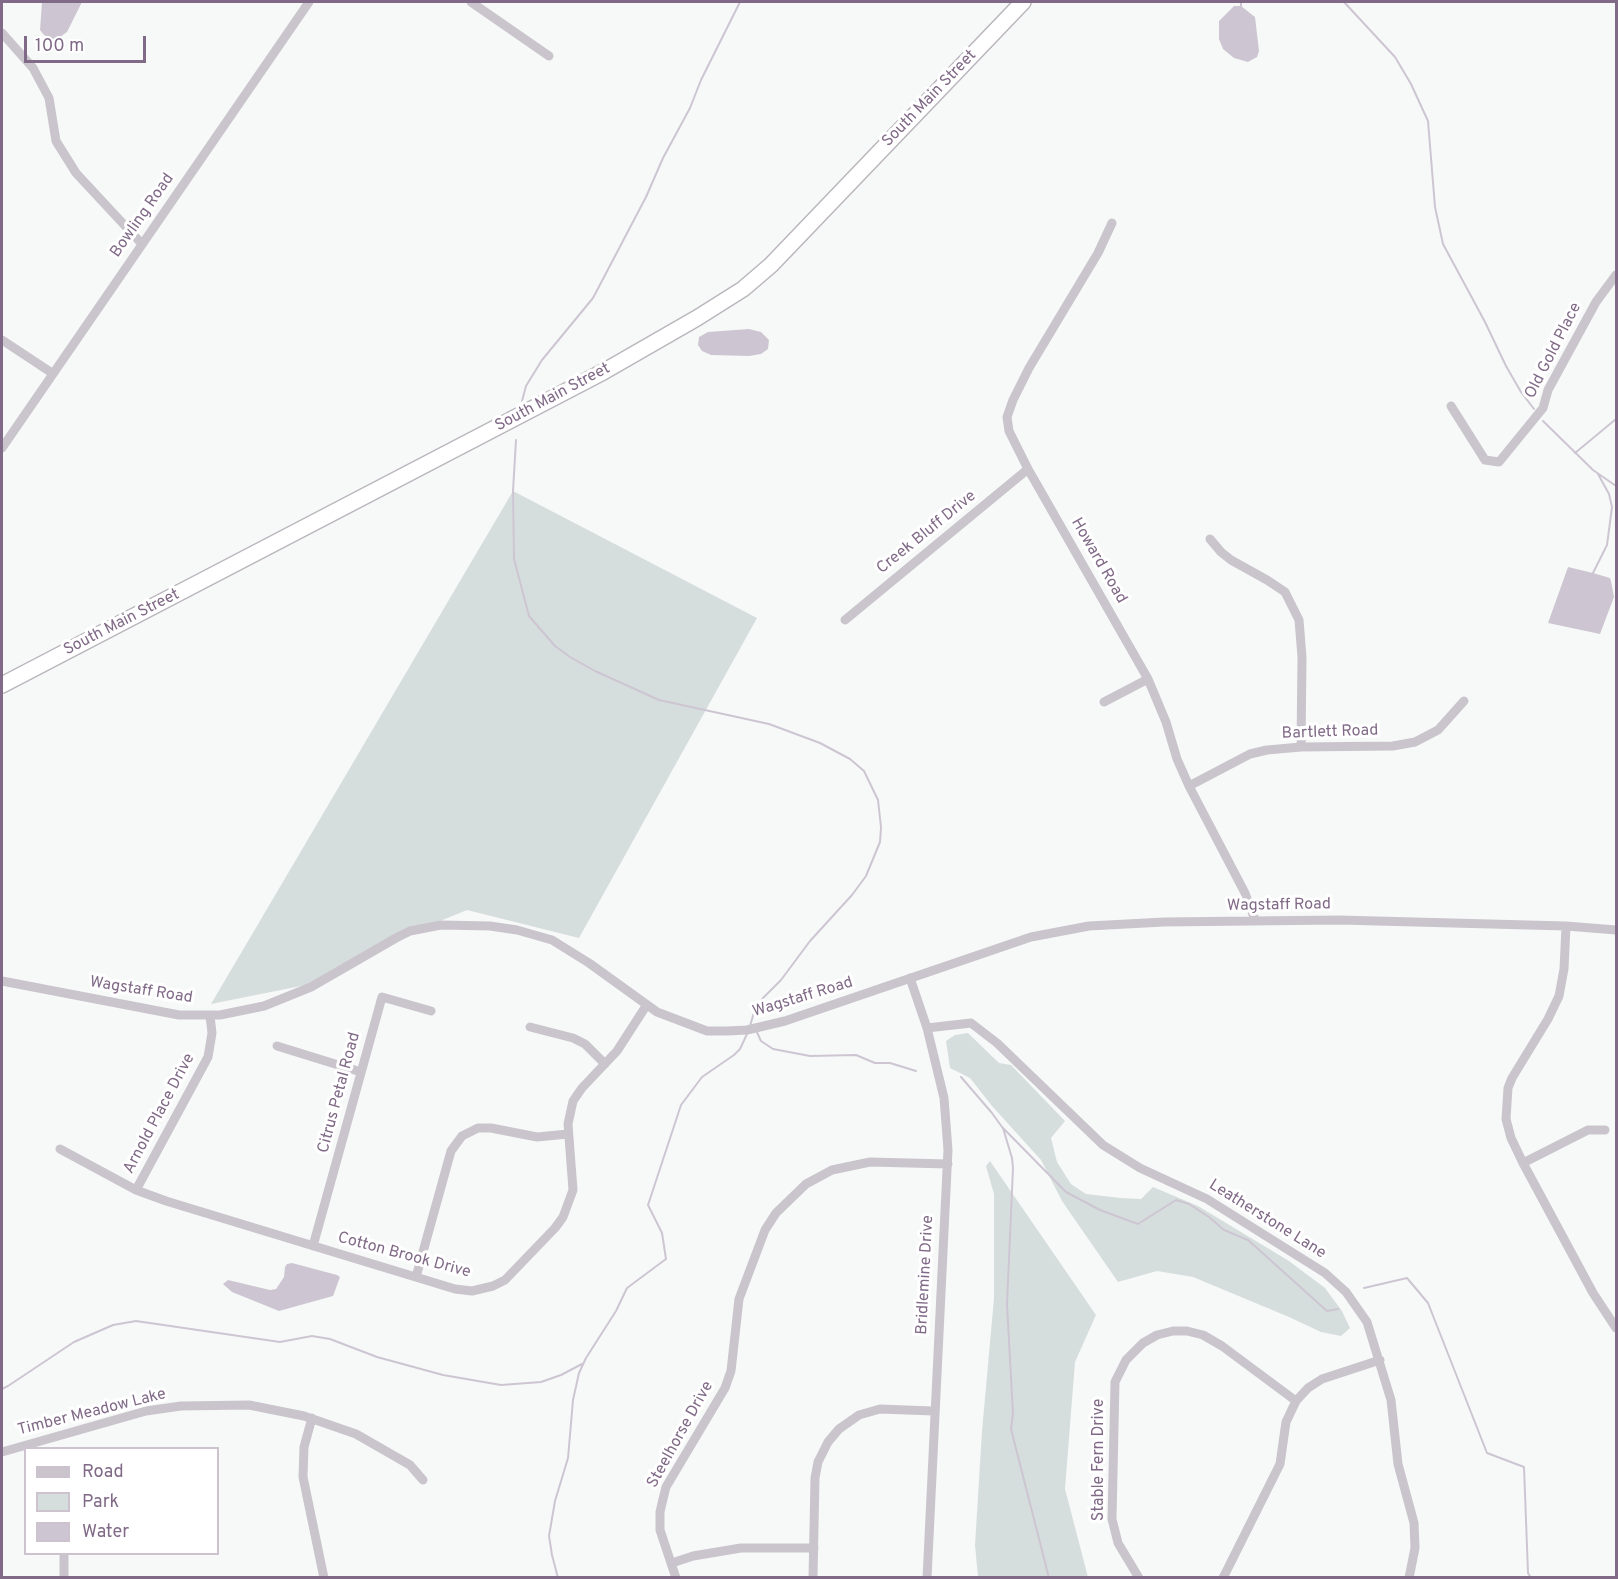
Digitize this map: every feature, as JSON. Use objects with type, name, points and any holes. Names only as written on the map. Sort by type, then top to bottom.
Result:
[{"type":"highway","name":"South Main Street","points":[[2,685],[603,372],[698,318],[743,289],[771,265],[1023,2]]},
{"type":"street","name":"Bowling Road","points":[[2,448],[309,2]]},
{"type":"street","points":[[471,2],[549,57]]},
{"type":"street","points":[[2,33],[33,68],[49,98],[57,141],[76,173],[142,244]]},
{"type":"street","name":"Howard Road","points":[[1112,223],[1098,253],[1029,368],[1013,400],[1008,417],[1009,431],[1028,470],[1148,679],[1166,722],[1177,759],[1245,892],[1255,920]]},
{"type":"street","name":"Old Gold Place","points":[[1450,406],[1485,460],[1499,462],[1543,408],[1548,390],[1596,302],[1617,275]]},
{"type":"street","points":[[2,340],[52,373]]},
{"type":"street","name":"Creek Bluff Drive","points":[[845,620],[1028,470]]},
{"type":"street","points":[[1210,539],[1231,560],[1285,592],[1299,620],[1302,657],[1301,747]]},
{"type":"street","points":[[1104,702],[1148,679]]},
{"type":"street","name":"Bartlett Road","points":[[1189,786],[1250,754],[1267,750],[1301,747],[1393,746],[1415,742],[1438,730],[1464,701]]},
{"type":"street","name":"Wagstaff Road","points":[[2,981],[151,1011],[210,1016],[236,1013],[288,997],[332,976],[396,938],[423,927],[441,925],[497,927],[552,940],[589,963],[646,1006],[669,1018],[707,1031],[747,1030],[785,1021],[1031,937],[1069,929],[1132,923],[1255,920],[1424,921],[1617,930]]},
{"type":"street","points":[[1566,926],[1563,981],[1555,1007],[1519,1065],[1508,1088],[1506,1119],[1511,1138],[1523,1163],[1593,1293],[1617,1328]]},
{"type":"street","name":"Bridlemine Drive","points":[[910,978],[927,1028],[944,1098],[948,1164],[933,1411],[927,1578]]},
{"type":"street","name":"Citrus Petal Road","points":[[313,1246],[382,997],[431,1011]]},
{"type":"street","name":"Cotton Brook Drive","points":[[60,1149],[136,1190],[166,1202],[455,1289],[472,1291],[494,1286],[505,1280],[563,1217],[573,1190],[568,1134],[569,1112],[573,1101],[582,1088],[617,1051],[646,1006]]},
{"type":"street","name":"Arnold Place Drive","points":[[136,1190],[208,1057],[212,1033],[210,1016]]},
{"type":"street","name":"Leatherstone Lane","points":[[927,1028],[971,1023],[997,1043],[1103,1145],[1140,1168],[1207,1199],[1325,1273],[1356,1305],[1367,1322],[1391,1400],[1398,1464],[1414,1523],[1415,1548],[1409,1578]]},
{"type":"street","points":[[530,1027],[573,1038],[585,1044],[605,1064]]},
{"type":"street","points":[[277,1046],[361,1072]]},
{"type":"street","points":[[416,1276],[451,1151],[462,1136],[478,1128],[491,1128],[537,1137],[568,1134]]},
{"type":"street","points":[[1523,1163],[1588,1130],[1605,1130]]},
{"type":"street","name":"Steelhorse Drive","points":[[676,1578],[660,1530],[660,1512],[666,1487],[725,1388],[731,1371],[739,1299],[765,1230],[776,1213],[806,1184],[832,1170],[870,1162],[948,1164]]},
{"type":"street","name":"Stable Fern Drive","points":[[1138,1578],[1118,1543],[1112,1520],[1115,1382],[1125,1360],[1143,1343],[1158,1335],[1173,1331],[1195,1333],[1222,1346],[1296,1401]]},
{"type":"street","points":[[1223,1578],[1280,1464],[1286,1422],[1296,1401],[1308,1388],[1322,1379],[1380,1360]]},
{"type":"street","name":"Timber Meadow Lake","points":[[30,1447],[47,1444],[146,1411],[181,1406],[249,1405],[312,1418],[356,1434],[410,1465],[423,1480]]},
{"type":"street","points":[[813,1578],[816,1470],[828,1442],[839,1430],[859,1415],[880,1409],[933,1411]]},
{"type":"street","points":[[312,1418],[302,1465],[324,1578]]},
{"type":"street","name":"Timber Meadow Lake","points":[[2,1452],[24,1448]]},
{"type":"street","points":[[672,1563],[693,1556],[741,1548],[814,1548]]},
{"type":"street","points":[[64,1555],[64,1575]]},
{"type":"green space","points":[[513,491],[757,618],[579,938],[467,910],[384,944],[311,984],[211,1004]]},
{"type":"green space","points":[[968,1033],[999,1063],[1011,1065],[1065,1121],[1051,1138],[1057,1162],[1071,1184],[1086,1194],[1141,1199],[1153,1187],[1198,1206],[1289,1261],[1325,1288],[1342,1311],[1350,1328],[1341,1336],[1321,1332],[1193,1277],[1157,1271],[1118,1282],[1062,1201],[1041,1160],[970,1078],[950,1068],[946,1041],[955,1035]]},
{"type":"green space","points":[[990,1161],[1096,1315],[1075,1362],[1065,1489],[1088,1577],[978,1577],[975,1545],[994,1298],[994,1194],[986,1166]]},
{"type":"water","points":[[42,2],[82,2],[67,32],[52,39],[40,30]]},
{"type":"water","points":[[1234,6],[1241,6],[1255,17],[1259,51],[1257,57],[1248,62],[1234,58],[1223,49],[1219,39],[1219,21]]},
{"type":"water","points":[[749,329],[761,332],[769,340],[768,349],[761,354],[711,355],[702,351],[698,345],[699,337],[708,332]]},
{"type":"water","points":[[1568,567],[1610,578],[1614,597],[1600,634],[1548,623]]},
{"type":"water","points":[[292,1263],[340,1277],[333,1296],[279,1311],[232,1292],[223,1284],[228,1280],[270,1290],[276,1289],[284,1277],[285,1267]]},
{"type":"waterway","points":[[522,401],[526,386],[542,360],[593,298],[646,197],[740,2]]},
{"type":"waterway","points":[[1344,2],[1395,57],[1411,84],[1428,121],[1435,207],[1443,244],[1506,366],[1534,409]]},
{"type":"waterway","points":[[1575,453],[1616,419]]},
{"type":"waterway","points":[[1543,421],[1593,470],[1616,486]]},
{"type":"waterway","points":[[516,440],[513,491],[514,559],[529,616],[555,646],[595,671],[659,700],[769,724],[820,743],[850,759],[864,771],[878,800],[880,842],[866,876],[810,941],[781,980],[763,998],[755,1009],[750,1026]]},
{"type":"waterway","points":[[1592,575],[1607,545],[1612,507],[1609,494],[1598,474]]},
{"type":"waterway","points":[[756,1030],[761,1041],[773,1049],[810,1056],[856,1055],[875,1063],[890,1063],[916,1071]]},
{"type":"waterway","points":[[558,1578],[549,1536],[555,1501],[568,1458],[573,1400],[579,1373],[627,1288],[666,1259],[662,1233],[648,1205],[681,1105],[702,1077],[740,1049],[747,1034]]},
{"type":"waterway","points":[[961,1077],[1002,1127],[1066,1192],[1100,1210],[1138,1224],[1176,1200],[1189,1204],[1224,1230],[1248,1240],[1327,1311],[1338,1309]]},
{"type":"waterway","points":[[1003,1128],[1013,1168],[1007,1304],[1013,1414],[1011,1429],[1049,1578]]},
{"type":"waterway","points":[[1364,1288],[1407,1278],[1428,1303],[1487,1453],[1524,1467],[1528,1573],[1531,1578]]},
{"type":"waterway","points":[[2,1389],[74,1342],[113,1325],[136,1321],[280,1342],[312,1336],[330,1339],[377,1357],[443,1375],[501,1385],[541,1382],[582,1364]]}]
